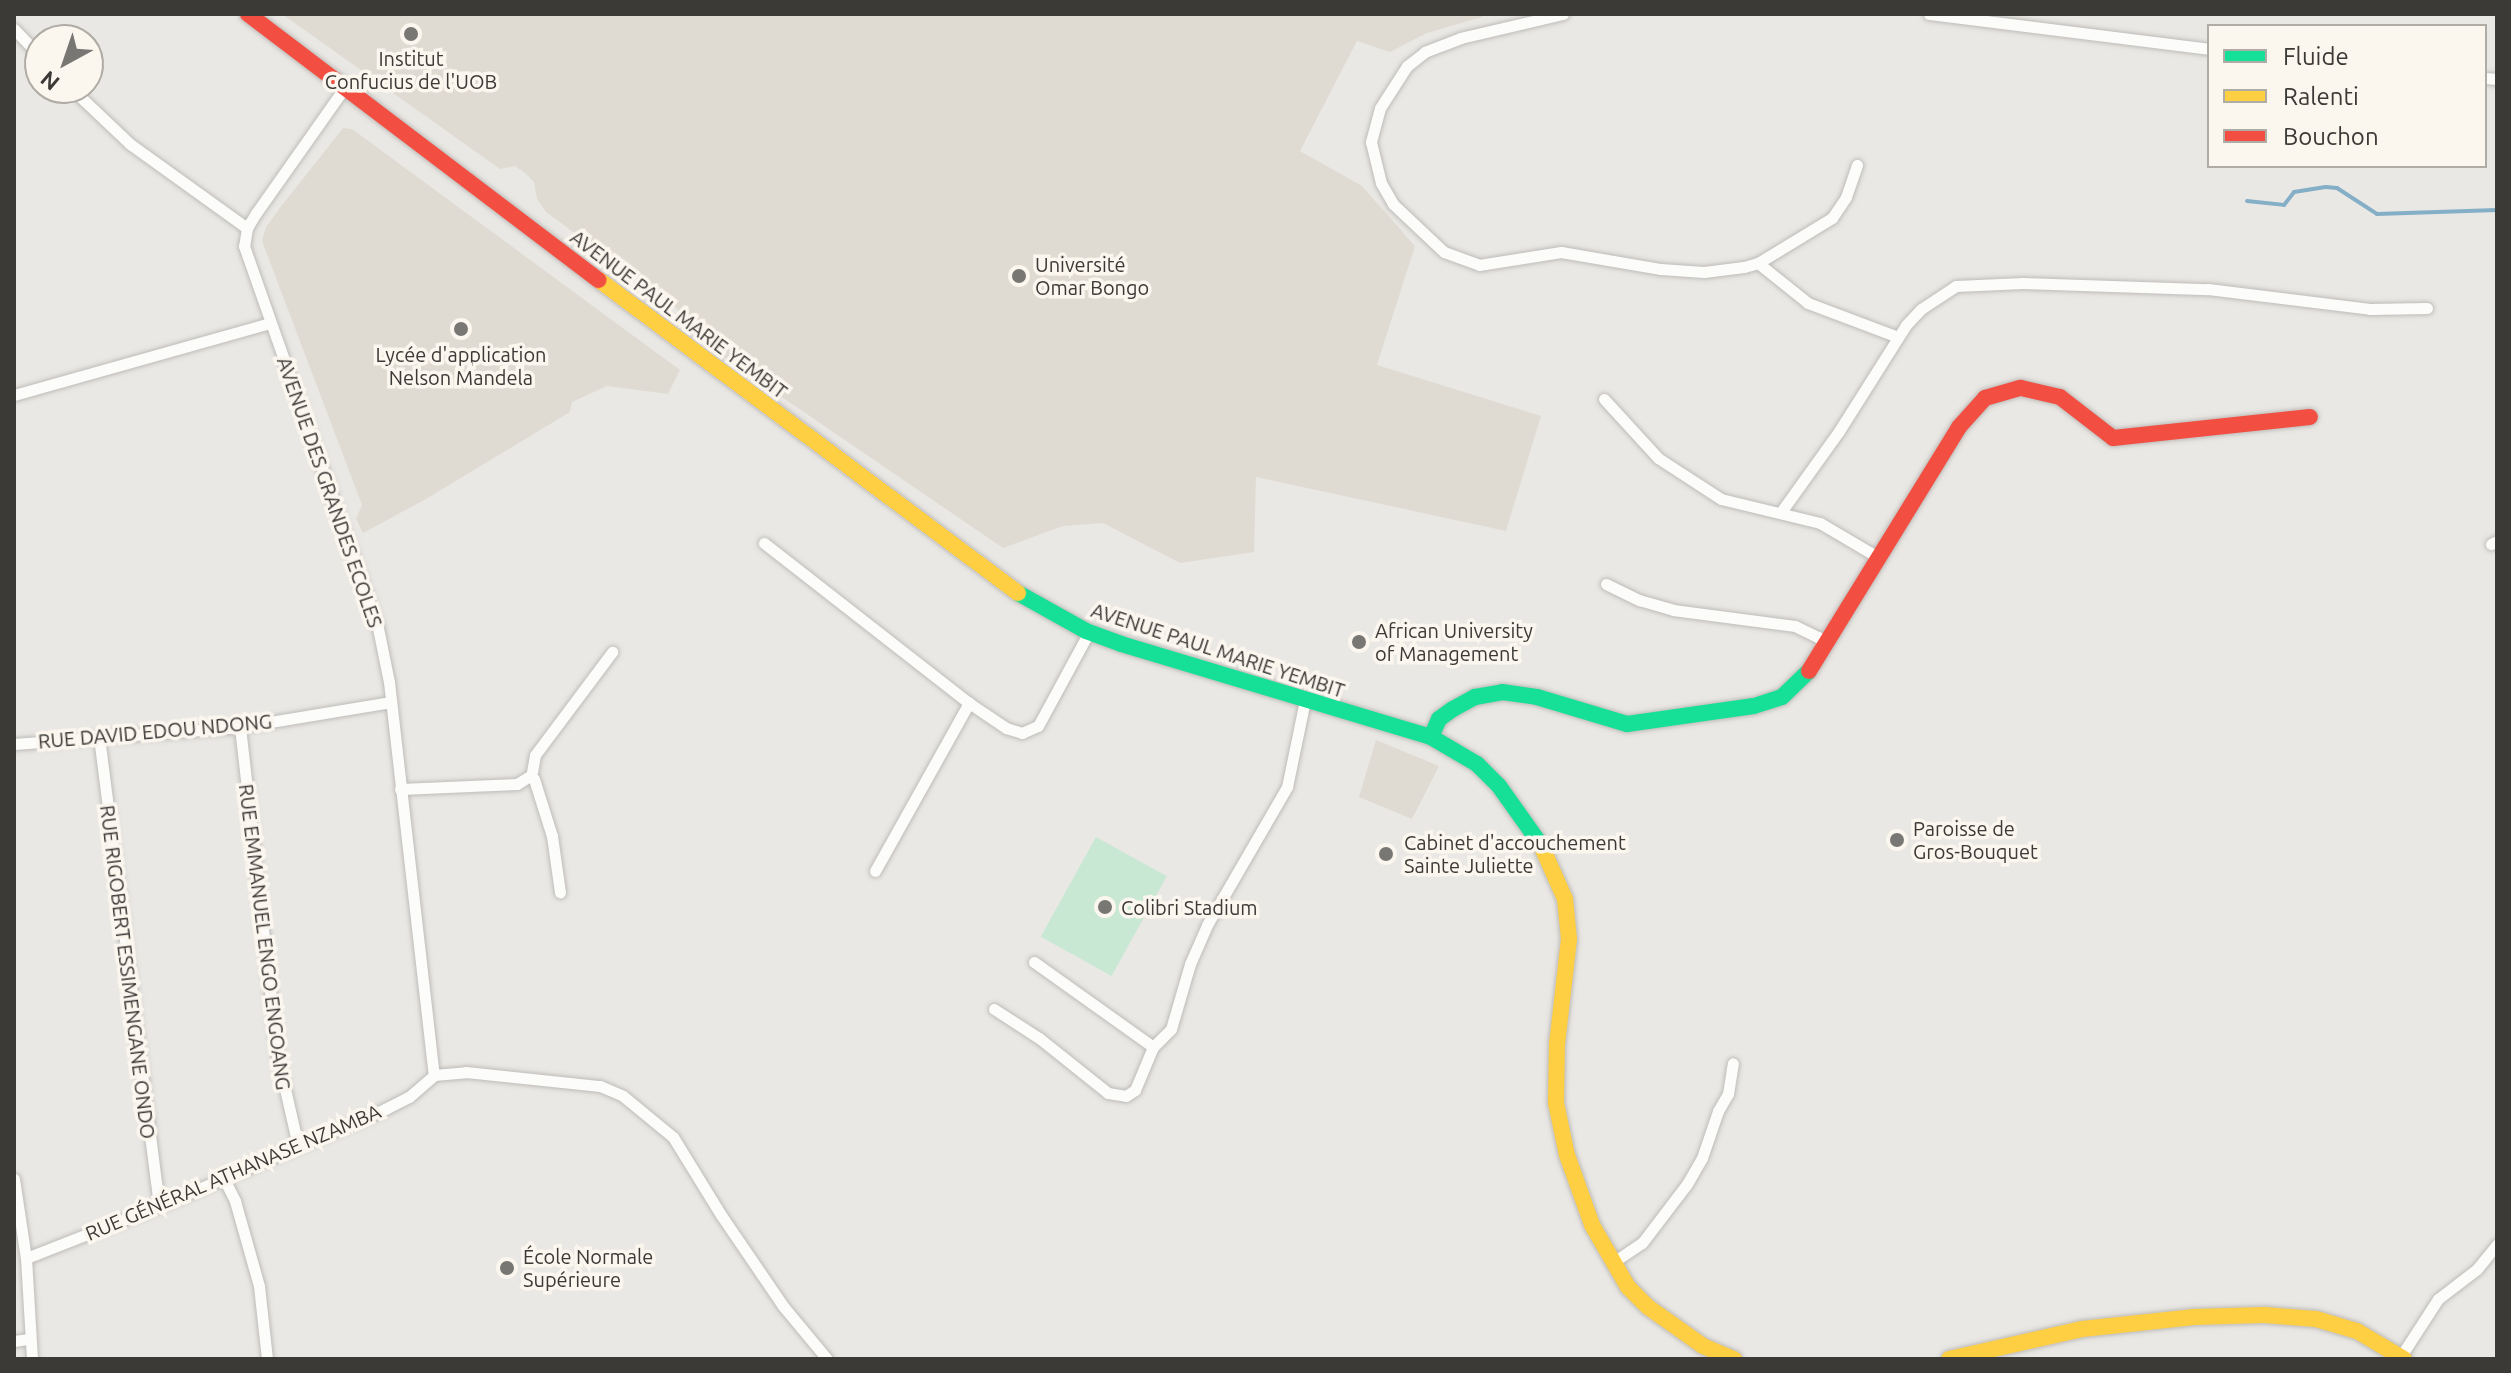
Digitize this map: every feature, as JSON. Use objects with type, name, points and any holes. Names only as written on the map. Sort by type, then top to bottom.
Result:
[{"type":"main road","name":"AVENUE PAUL MARIE YEMBIT","points":[[248,14],[945,541],[1030,601],[1089,632],[1431,737],[1477,764],[1499,786],[1540,842],[1560,882],[1569,939],[1557,1044],[1556,1103],[1575,1180],[1592,1225],[1612,1263],[1648,1307],[1703,1346],[1734,1359]]},
{"type":"main road","points":[[1431,737],[1439,719],[1453,709],[1475,697],[1502,692],[1537,697],[1627,724],[1754,706],[1782,697],[1802,681],[1826,646],[1876,556],[1959,427],[1985,398],[2021,388],[2060,397],[2096,429],[2113,438],[2310,417]]},
{"type":"main road","points":[[1949,1359],[2082,1329],[2194,1317],[2264,1315],[2291,1315],[2341,1326],[2374,1339],[2402,1358]]},
{"type":"street","points":[[1563,14],[1461,38],[1425,52],[1407,66],[1380,108],[1371,142],[1381,183],[1393,204],[1444,252],[1468,264],[1491,265],[1561,252],[1683,271],[1726,271],[1758,263],[1832,218],[1846,197],[1857,165]]},
{"type":"street","points":[[1929,14],[2000,18],[2207,49]]},
{"type":"street","points":[[88,104],[130,144],[247,228],[345,87]]},
{"type":"street","name":"AVENUE DES GRANDES ECOLES","points":[[247,228],[244,246],[248,263],[364,579],[377,623],[391,702],[434,1075]]},
{"type":"street","points":[[1758,263],[1808,303],[1898,337]]},
{"type":"street","points":[[1781,512],[1839,431],[1898,337],[1921,309],[1946,290],[1991,284],[2208,289],[2370,309],[2427,308]]},
{"type":"street","points":[[14,395],[270,323]]},
{"type":"street","points":[[1604,399],[1642,444],[1703,488],[1739,505],[1781,512],[1834,529],[1876,556]]},
{"type":"street","points":[[764,543],[969,703],[1006,728],[1022,733],[1038,726],[1089,632]]},
{"type":"street","points":[[1606,584],[1639,600],[1673,610],[1795,626],[1818,637],[1826,646]]},
{"type":"street","points":[[560,892],[552,836],[532,776],[535,755],[612,652]]},
{"type":"street","points":[[994,1009],[1039,1038],[1096,1085],[1118,1096],[1135,1090],[1153,1047],[1171,1029],[1190,964],[1207,925],[1287,787],[1305,700]]},
{"type":"street","name":"RUE DAVID EDOU NDONG","points":[[14,744],[240,727],[391,702]]},
{"type":"street","points":[[875,871],[969,703]]},
{"type":"street","name":"RUE EMMANUEL ENGO ENGOANG","points":[[240,727],[277,1054],[298,1146]]},
{"type":"street","name":"RUE RIGOBERT ESSIMENGANE ONDO","points":[[99,737],[141,1092],[159,1206]]},
{"type":"street","points":[[400,789],[517,784],[532,776]]},
{"type":"street","points":[[1034,962],[1153,1047]]},
{"type":"street","points":[[1612,1263],[1642,1243],[1687,1184],[1702,1158],[1718,1111],[1728,1094],[1733,1063]]},
{"type":"street","points":[[434,1075],[466,1072],[600,1086],[623,1096],[673,1137],[783,1306],[827,1359]]},
{"type":"street","name":"RUE GÉNÉRAL ATHANASE NZAMBA","points":[[26,1258],[224,1179],[409,1097],[434,1075]]},
{"type":"street","points":[[14,1179],[26,1258],[32,1359]]},
{"type":"street","points":[[224,1179],[235,1201],[259,1286],[267,1359]]},
{"type":"street","points":[[2402,1358],[2438,1299],[2477,1269],[2497,1244]]},
{"type":"street","points":[[14,1341],[29,1339]]},
{"type":"shaded area","name":"Université Omar Bongo","points":[[282,14],[1481,14],[1482,17],[1427,33],[1390,52],[1357,41],[1300,151],[1362,186],[1415,246],[1377,365],[1541,416],[1506,531],[1256,477],[1254,552],[1180,563],[1103,523],[1063,526],[1003,548],[729,361],[674,306],[546,212],[537,199],[534,182],[525,173],[515,166],[500,169]]},
{"type":"shaded area","name":"Lycée d'application Nelson Mandela","points":[[343,128],[352,129],[680,370],[668,394],[607,386],[572,402],[570,412],[426,499],[363,533],[356,519],[362,505],[262,241],[266,227]]},
{"type":"shaded area","points":[[1376,740],[1439,766],[1412,819],[1359,797]]},
{"type":"green space","name":"Colibri Stadium","points":[[1096,837],[1167,876],[1112,976],[1041,937]]},
{"type":"waterway","points":[[2247,201],[2284,205],[2294,192],[2326,187],[2337,188],[2377,214],[2497,210]]},
{"type":"traffic: fast","points":[[1018,593],[1086,631],[1121,644],[1431,737],[1477,764],[1499,786],[1541,845]]},
{"type":"traffic: fast","points":[[1431,737],[1439,719],[1453,709],[1475,697],[1502,692],[1537,697],[1627,724],[1754,706],[1782,697],[1809,671]]},
{"type":"traffic: slow","points":[[599,280],[1018,593]]},
{"type":"traffic: slow","points":[[1541,845],[1565,899],[1569,939],[1557,1044],[1556,1103],[1567,1155],[1592,1225],[1628,1287],[1648,1307],[1703,1346],[1734,1359]]},
{"type":"traffic: slow","points":[[1949,1359],[2082,1329],[2194,1317],[2264,1315],[2316,1319],[2357,1331],[2404,1359]]},
{"type":"traffic: jam","points":[[248,14],[599,280]]},
{"type":"traffic: jam","points":[[1809,671],[1959,427],[1985,398],[2021,388],[2060,397],[2113,438],[2310,417]]},
{"type":"place","name":"Institut Confucius de l'UOB","points":[[411,34]]},
{"type":"place","name":"Université Omar Bongo","points":[[1019,276]]},
{"type":"place","name":"Lycée d'application Nelson Mandela","points":[[461,329]]},
{"type":"place","name":"African University of Management","points":[[1359,642]]},
{"type":"place","name":"Paroisse de Gros-Bouquet","points":[[1897,840]]},
{"type":"place","name":"Cabinet d'accouchement Sainte Juliette","points":[[1386,854]]},
{"type":"place","name":"Colibri Stadium","points":[[1105,907]]},
{"type":"place","name":"École Normale Supérieure","points":[[507,1268]]}]
